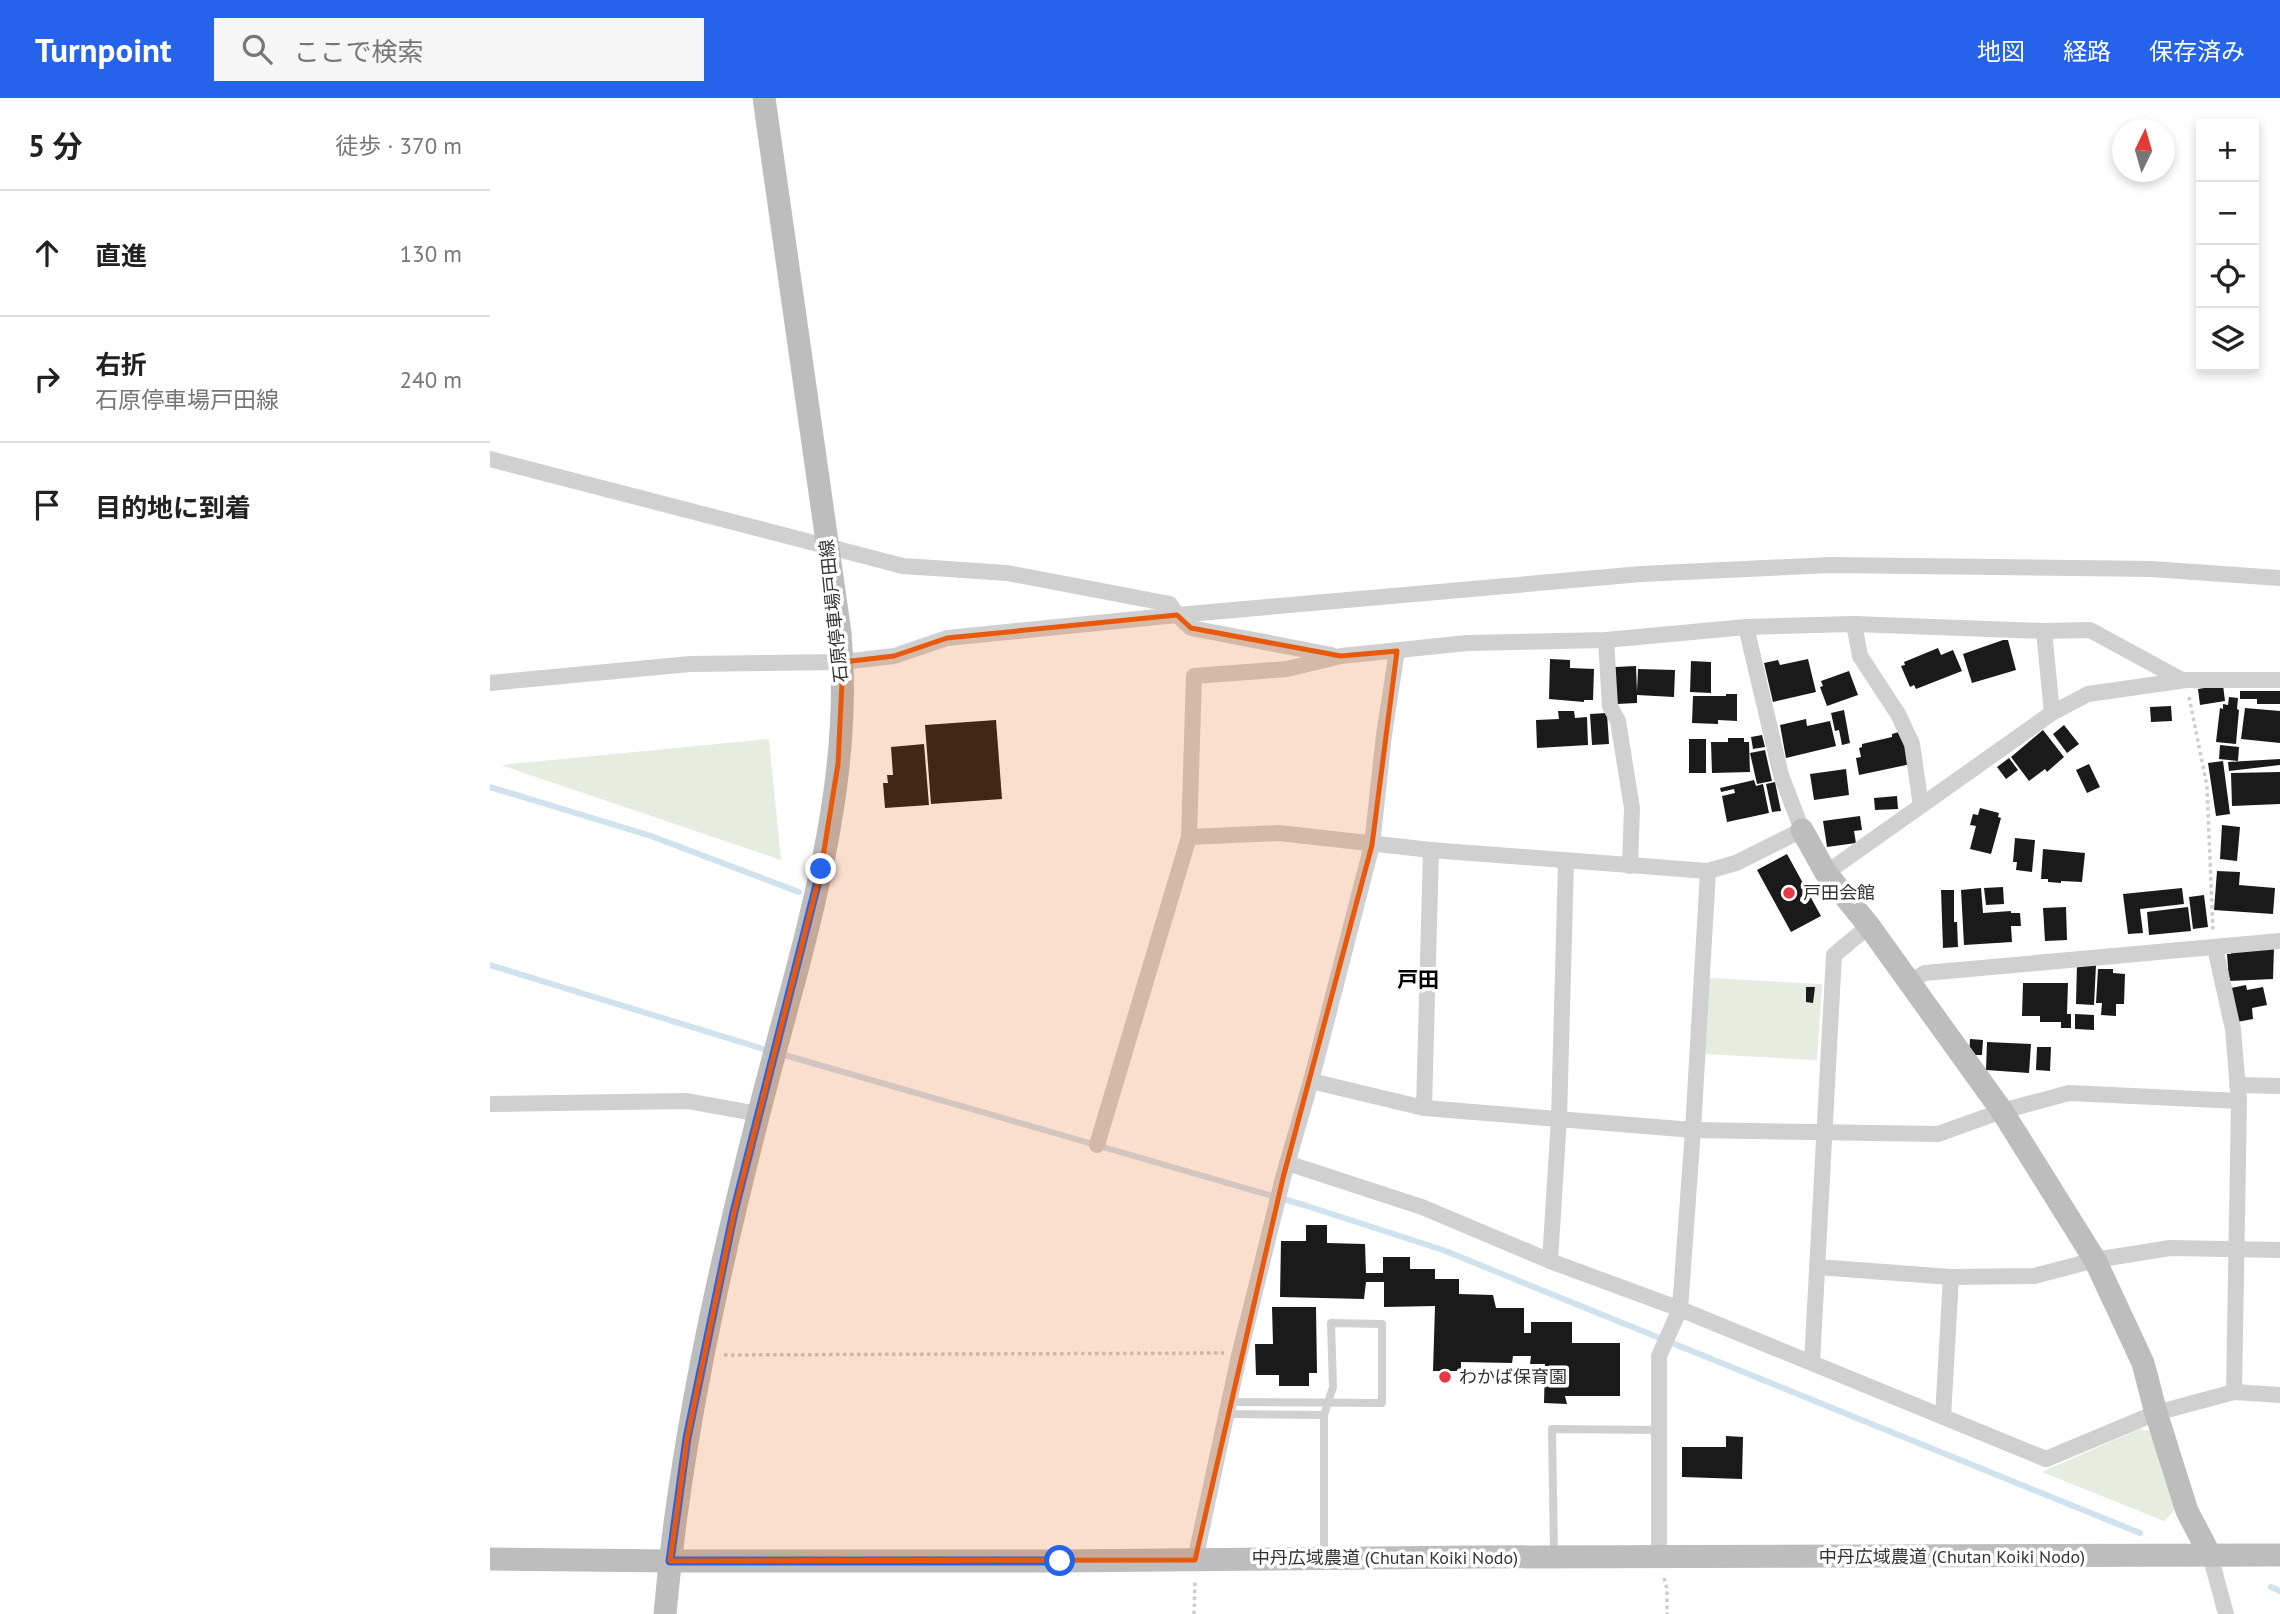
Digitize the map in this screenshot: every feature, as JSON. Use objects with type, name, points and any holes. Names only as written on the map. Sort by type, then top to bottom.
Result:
[{"type":"street","name":"石原停車場戸田線","points":[[665,1614],[687,1438],[703,1355],[734,1212],[821,869],[833,806],[843,710],[840,633],[764,98]]},
{"type":"street","points":[[490,459],[903,566],[1007,573],[1170,604],[1191,628],[1340,656]]},
{"type":"street","points":[[490,683],[690,664],[843,662],[894,656],[947,638],[1641,574],[1830,565],[2152,569],[2280,578]]},
{"type":"street","points":[[1854,624],[1860,656],[1898,714],[1912,744],[1921,806]]},
{"type":"street","points":[[1097,1145],[1188,837],[1194,676],[1287,669],[1340,656],[1467,643],[1606,640],[1746,626],[1854,624],[2044,631],[2090,629],[2184,680]]},
{"type":"street","points":[[1746,626],[1781,775],[1802,830],[1826,873],[1869,926],[2002,1111],[2095,1260],[2143,1363],[2156,1413],[2188,1511],[2210,1555],[2226,1614]]},
{"type":"street","points":[[2044,631],[2052,713]]},
{"type":"street","points":[[1606,640],[1610,706],[1618,720],[1632,808],[1630,866]]},
{"type":"street","points":[[1195,1560],[1239,1356],[1276,1205],[1372,845],[1397,652]]},
{"type":"street","points":[[1826,873],[2052,713],[2088,694],[2184,680],[2280,680]]},
{"type":"street","points":[[1188,837],[1279,834],[1566,862],[1708,871],[1736,863],[1802,830]]},
{"type":"street","points":[[1424,1108],[1431,850]]},
{"type":"street","points":[[1550,1261],[1559,1119],[1566,862]]},
{"type":"street","points":[[1659,1558],[1659,1356],[1677,1314],[1693,1130],[1708,871]]},
{"type":"street","points":[[1812,1363],[1834,955],[1869,926]]},
{"type":"street","points":[[1909,982],[1925,973],[2280,941]]},
{"type":"street","points":[[2215,948],[2233,1029],[2238,1093],[2234,1392]]},
{"type":"street","points":[[1311,1081],[1424,1108],[1693,1130],[1938,1134],[2002,1111],[2069,1093],[2238,1093],[2280,1086]]},
{"type":"street","points":[[490,1104],[687,1101],[759,1114]]},
{"type":"street","points":[[1285,1170],[1422,1207],[1677,1314],[1812,1363],[2046,1459],[2156,1413],[2234,1392],[2280,1395]]},
{"type":"street","points":[[1817,1267],[1951,1277],[2034,1276],[2095,1260],[2170,1248],[2280,1250]]},
{"type":"street","points":[[1942,1417],[1951,1277]]},
{"type":"street","name":"中丹広域農道 (Chutan Koiki Nodo)","points":[[490,1559],[1195,1560],[2280,1555]]},
{"type":"lane","points":[[1228,1408],[1328,1401],[1382,1402],[1382,1324],[1331,1323],[1333,1387],[1328,1401],[1324,1415],[1324,1558]]},
{"type":"lane","points":[[1228,1408],[1324,1415]]},
{"type":"lane","points":[[1554,1557],[1552,1429],[1659,1430]]},
{"type":"path","points":[[2184,680],[2207,786],[2210,905],[2215,948]]},
{"type":"path","points":[[703,1355],[1226,1353],[1239,1356]]},
{"type":"path","points":[[1659,1558],[1667,1589],[1667,1614]]},
{"type":"path","points":[[1194,1614],[1195,1560]]},
{"type":"highlighted area","points":[[1177,615],[1191,628],[1341,656],[1397,651],[1372,845],[1283,1178],[1195,1560],[670,1561],[687,1438],[734,1212],[821,869],[838,764],[843,662],[894,656],[947,638]]},
{"type":"shaded area","points":[[769,739],[781,860],[501,765]]},
{"type":"shaded area","points":[[1709,978],[1822,984],[1817,1060],[1705,1054]]},
{"type":"shaded area","points":[[2139,1429],[2154,1432],[2179,1506],[2164,1521],[2042,1472]]},
{"type":"building","points":[[2008,640],[2016,670],[1972,683],[1963,654]]},
{"type":"building","points":[[1938,648],[1941,655],[1953,650],[1962,671],[1916,689],[1914,685],[1910,687],[1901,666],[1905,665],[1904,662]]},
{"type":"building","points":[[1550,659],[1570,660],[1570,668],[1594,669],[1593,700],[1584,702],[1549,699]]},
{"type":"building","points":[[1808,659],[1816,692],[1773,702],[1764,663],[1778,660],[1780,665]]},
{"type":"building","points":[[1691,661],[1711,662],[1711,693],[1690,692]]},
{"type":"building","points":[[1636,666],[1637,692],[1638,669],[1675,670],[1674,697],[1637,695],[1637,703],[1617,704],[1615,667]]},
{"type":"building","points":[[1849,671],[1858,695],[1827,706],[1820,687],[1823,686],[1821,681]]},
{"type":"building","points":[[2223,685],[2225,701],[2200,705],[2198,689]]},
{"type":"building","points":[[2240,691],[2280,691],[2280,704],[2257,704],[2257,699],[2240,699]]},
{"type":"building","points":[[1737,694],[1737,721],[1718,720],[1718,724],[1692,723],[1693,696]]},
{"type":"building","points":[[2229,697],[2238,698],[2236,744],[2216,742],[2220,708],[2223,709],[2223,704],[2228,705]]},
{"type":"building","points":[[2171,706],[2172,721],[2151,722],[2150,707]]},
{"type":"building","points":[[2245,708],[2280,711],[2280,743],[2241,739]]},
{"type":"building","points":[[1844,710],[1850,743],[1842,745],[1831,713]]},
{"type":"building","points":[[1558,711],[1574,711],[1575,718],[1587,717],[1588,745],[1537,748],[1536,720],[1559,719]]},
{"type":"building","points":[[1607,713],[1609,744],[1592,745],[1590,714]]},
{"type":"building","points":[[1806,719],[1807,726],[1830,721],[1836,746],[1786,758],[1780,725]]},
{"type":"building","points":[[996,720],[1002,799],[931,804],[925,725]]},
{"type":"building","points":[[2064,725],[2079,744],[2067,753],[2053,734]]},
{"type":"building","points":[[2043,730],[2064,757],[2047,772],[2045,769],[2029,781],[2011,757]]},
{"type":"building","points":[[1902,731],[1911,764],[1859,775],[1856,758],[1861,757],[1859,748],[1862,744],[1892,737],[1892,734]]},
{"type":"building","points":[[1762,735],[1765,747],[1753,749],[1751,737]]},
{"type":"building","points":[[1728,738],[1744,738],[1744,742],[1749,742],[1750,772],[1712,773],[1711,742],[1728,742]]},
{"type":"building","points":[[1689,739],[1706,739],[1706,773],[1689,773]]},
{"type":"building","points":[[924,744],[929,805],[885,808],[883,783],[888,783],[887,775],[893,775],[891,747]]},
{"type":"building","points":[[2220,745],[2239,747],[2238,761],[2219,759]]},
{"type":"building","points":[[1765,750],[1772,781],[1757,784],[1750,753]]},
{"type":"building","points":[[2009,758],[2018,770],[2006,779],[1997,767]]},
{"type":"building","points":[[2280,759],[2280,765],[2229,771],[2228,762]]},
{"type":"building","points":[[2223,761],[2230,814],[2216,816],[2208,763]]},
{"type":"building","points":[[2089,764],[2100,787],[2087,793],[2076,770]]},
{"type":"building","points":[[1846,769],[1849,795],[1814,800],[1810,774]]},
{"type":"building","points":[[2280,772],[2280,804],[2232,806],[2231,773]]},
{"type":"building","points":[[1754,780],[1756,786],[1763,784],[1769,813],[1727,822],[1722,796],[1735,793],[1734,789],[1721,792],[1720,788]]},
{"type":"building","points":[[1775,782],[1781,811],[1772,812],[1766,784]]},
{"type":"building","points":[[1897,796],[1898,809],[1875,810],[1874,798]]},
{"type":"building","points":[[1980,808],[1999,813],[1998,817],[2001,818],[1991,854],[1970,849],[1976,826],[1970,825],[1973,814],[1978,815]]},
{"type":"building","points":[[1860,816],[1862,830],[1854,831],[1856,843],[1827,847],[1823,821]]},
{"type":"building","points":[[2222,825],[2240,827],[2237,861],[2220,859]]},
{"type":"building","points":[[2015,838],[2035,840],[2032,872],[2016,870],[2017,862],[2013,862]]},
{"type":"building","points":[[2043,849],[2085,853],[2082,882],[2061,883],[2041,879]]},
{"type":"building","name":"戸田会館","points":[[1787,854],[1821,916],[1791,932],[1757,870]]},
{"type":"building","points":[[2217,871],[2240,872],[2239,885],[2275,888],[2273,914],[2214,910]]},
{"type":"building","points":[[2003,887],[2004,904],[1986,905],[1984,888]]},
{"type":"building","points":[[1981,888],[1983,913],[2020,913],[2021,926],[2011,926],[2012,942],[1964,945],[1961,890]]},
{"type":"building","points":[[2182,888],[2184,904],[2140,909],[2143,933],[2128,934],[2123,894]]},
{"type":"building","points":[[1941,890],[1954,890],[1954,922],[1957,922],[1958,947],[1943,948]]},
{"type":"building","points":[[2204,895],[2208,927],[2193,929],[2189,897]]},
{"type":"building","points":[[2066,907],[2067,940],[2045,941],[2043,908]]},
{"type":"building","points":[[2188,907],[2191,931],[2149,935],[2147,912]]},
{"type":"building","points":[[2274,948],[2273,979],[2229,981],[2227,954],[2231,954],[2230,951]]},
{"type":"building","points":[[2077,964],[2096,965],[2094,1005],[2076,1004]]},
{"type":"building","points":[[2098,969],[2113,969],[2113,973],[2125,974],[2124,1004],[2116,1004],[2116,1016],[2101,1015],[2102,1003],[2096,1003]]},
{"type":"building","points":[[2023,983],[2068,983],[2067,1014],[2071,1014],[2071,1028],[2061,1028],[2061,1022],[2040,1022],[2040,1016],[2022,1016]]},
{"type":"building","points":[[2246,985],[2247,990],[2263,987],[2267,1005],[2252,1008],[2253,1019],[2237,1022],[2231,988]]},
{"type":"building","points":[[1806,987],[1815,987],[1813,1003],[1806,1002]]},
{"type":"building","points":[[2075,1014],[2094,1015],[2094,1030],[2075,1029]]},
{"type":"building","points":[[1970,1039],[1983,1040],[1982,1055],[1969,1055]]},
{"type":"building","points":[[1987,1042],[2031,1044],[2029,1073],[1986,1070]]},
{"type":"building","points":[[2037,1047],[2051,1047],[2050,1071],[2036,1070]]},
{"type":"building","points":[[1306,1225],[1327,1225],[1327,1243],[1365,1244],[1366,1273],[1383,1273],[1383,1257],[1410,1257],[1410,1269],[1435,1269],[1435,1279],[1459,1279],[1459,1294],[1493,1295],[1496,1308],[1524,1308],[1524,1333],[1531,1333],[1531,1322],[1572,1322],[1572,1343],[1620,1343],[1620,1396],[1565,1396],[1567,1404],[1544,1403],[1545,1364],[1530,1364],[1531,1356],[1513,1356],[1512,1363],[1461,1362],[1461,1371],[1433,1371],[1435,1306],[1384,1307],[1384,1282],[1366,1282],[1364,1299],[1280,1297],[1281,1241],[1306,1241]]},
{"type":"building","points":[[1272,1307],[1316,1307],[1317,1373],[1309,1373],[1309,1386],[1279,1386],[1279,1375],[1256,1375],[1255,1344],[1273,1344]]},
{"type":"building","points":[[1726,1436],[1743,1437],[1742,1479],[1682,1477],[1682,1447],[1726,1447]]},
{"type":"waterway","points":[[490,787],[651,836],[799,892]]},
{"type":"waterway","points":[[490,965],[770,1051]]},
{"type":"waterway","points":[[781,1054],[1304,1205],[1443,1250],[2140,1533]]},
{"type":"waterway","points":[[2271,1587],[2280,1591]]},
{"type":"place","name":"戸田会館","points":[[1789,893]]},
{"type":"place","name":"わかば保育園","points":[[1445,1377]]},
{"type":"district","name":"戸田","points":[[1418,980]]},
{"type":"route","points":[[821,869],[734,1212],[687,1438],[670,1561],[1060,1561]]}]
